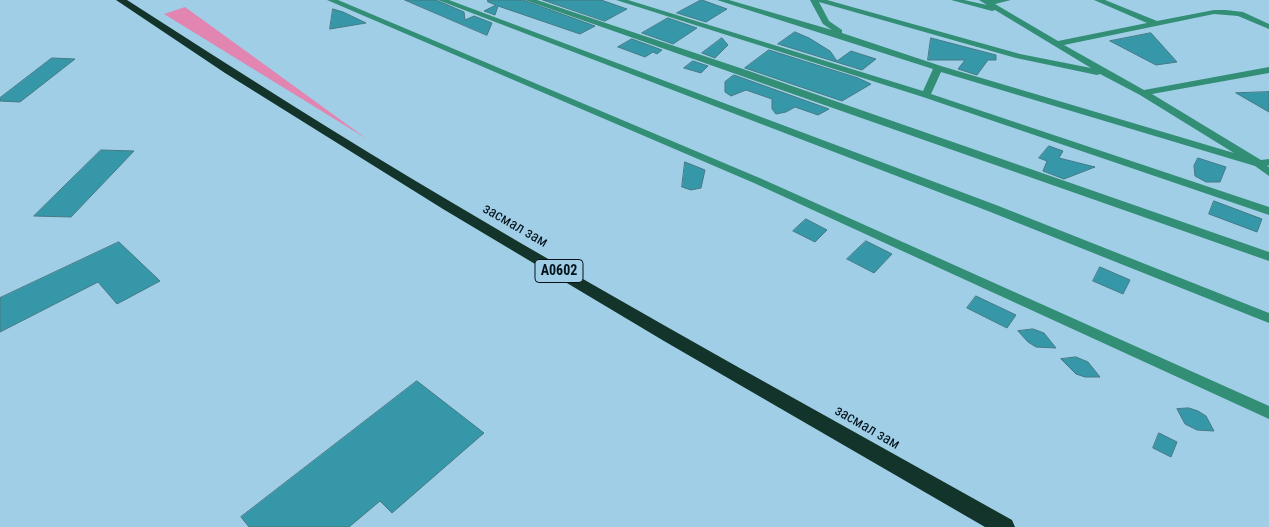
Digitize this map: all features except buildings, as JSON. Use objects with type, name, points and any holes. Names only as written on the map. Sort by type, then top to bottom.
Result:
[{"type":"highway","name":"засмал зам","points":[[121,0],[197,51],[450,209],[1005,527]]},
{"type":"street","points":[[331,0],[758,181],[1269,413]]},
{"type":"street","points":[[442,0],[992,208],[1269,318]]},
{"type":"street","points":[[529,0],[743,72],[1269,257]]},
{"type":"street","points":[[620,0],[926,95],[1269,211]]},
{"type":"street","points":[[722,0],[845,37],[938,68],[1264,163]]},
{"type":"street","points":[[814,0],[826,22],[845,37]]},
{"type":"street","points":[[819,0],[1018,56],[1109,75]]},
{"type":"street","points":[[955,0],[997,10]]},
{"type":"street","points":[[985,2],[1007,0]]},
{"type":"street","points":[[1098,0],[1156,24]]},
{"type":"street","points":[[985,2],[1264,163],[1269,173]]},
{"type":"street","points":[[1056,44],[1214,12],[1240,14],[1269,27]]},
{"type":"street","points":[[926,95],[938,68]]},
{"type":"street","points":[[1143,93],[1269,70]]},
{"type":"shaded area","points":[[185,7],[367,139],[164,14]]}]
